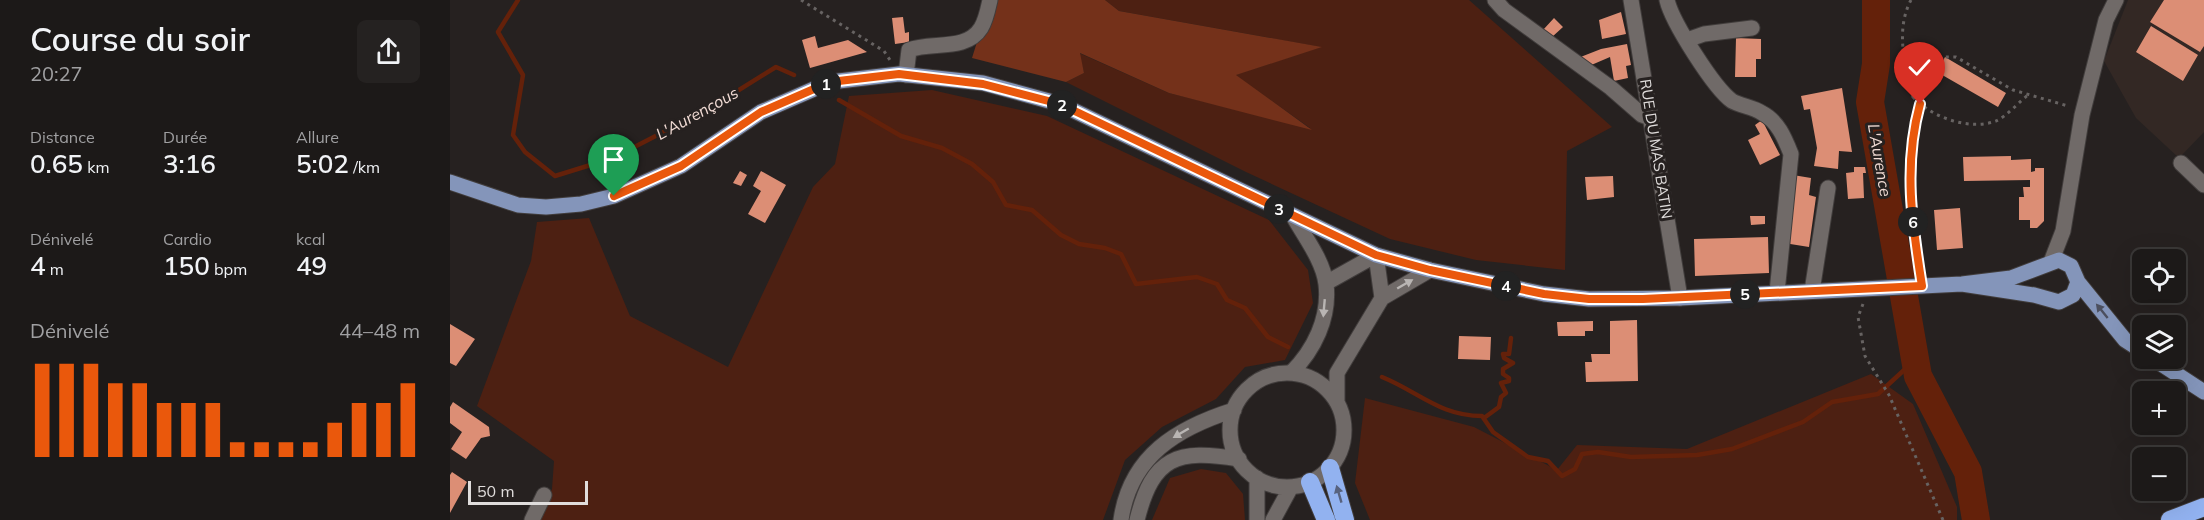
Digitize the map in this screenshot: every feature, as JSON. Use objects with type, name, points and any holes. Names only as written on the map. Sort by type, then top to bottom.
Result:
[{"type":"highway","points":[[1330,468],[1345,520]]},
{"type":"highway","points":[[1310,482],[1326,520]]},
{"type":"highway","points":[[2170,520],[2204,507]]},
{"type":"main road","points":[[450,182],[519,205],[546,207],[603,199],[648,183],[681,166],[761,112],[830,82],[902,74],[983,84],[1060,104],[1186,162],[1376,255],[1430,270],[1544,294],[1578,297],[1680,298],[1962,284],[2011,278],[2060,260],[2069,264],[2076,272],[2079,282],[2125,340],[2132,345]]},
{"type":"main road","points":[[2043,297],[2037,289],[2036,279],[2046,265]]},
{"type":"main road","points":[[1962,284],[2043,297],[2059,302],[2073,295],[2079,282]]},
{"type":"main road","points":[[2169,369],[2204,392]]},
{"type":"street","points":[[902,74],[909,50],[922,45],[956,44],[973,37],[982,28],[990,0]]},
{"type":"street","points":[[1495,0],[1637,111],[1650,118]]},
{"type":"street","name":"RUE DU MAS BATIN","points":[[1631,0],[1680,298]]},
{"type":"street","points":[[1667,0],[1687,40],[1716,86],[1733,101],[1764,113],[1782,132],[1791,154],[1777,292]]},
{"type":"street","points":[[2046,265],[2063,231],[2082,115],[2106,20],[2116,0]]},
{"type":"street","points":[[1687,40],[1704,34],[1752,28]]},
{"type":"street","points":[[2181,164],[2204,185]]},
{"type":"street","points":[[1812,291],[1828,188]]},
{"type":"street","points":[[1291,373],[1308,356],[1323,324],[1326,284],[1318,261],[1293,216]]},
{"type":"street","points":[[2063,231],[2069,264]]},
{"type":"street","points":[[1326,284],[1376,255],[1382,298]]},
{"type":"street","points":[[1337,401],[1337,373],[1382,298],[1430,270]]},
{"type":"street","points":[[1291,373],[1309,377],[1325,387],[1337,401],[1343,417],[1344,435],[1340,452],[1330,468],[1310,482],[1290,487],[1273,485],[1257,478],[1239,459],[1231,435],[1234,410],[1243,394],[1257,382],[1273,375],[1291,373]]},
{"type":"street","points":[[1121,520],[1123,504],[1136,472],[1164,443],[1204,419],[1234,410]]},
{"type":"street","points":[[1137,520],[1149,484],[1161,468],[1177,456],[1208,454],[1239,459]]},
{"type":"street","points":[[1257,478],[1257,520]]},
{"type":"street","points":[[1273,520],[1290,487]]},
{"type":"street","points":[[532,520],[544,495]]},
{"type":"path","points":[[801,0],[884,51],[902,74]]},
{"type":"path","points":[[1911,0],[1903,25],[1903,61],[1913,97],[1920,104],[1942,118],[1972,124],[1996,121],[2030,94]]},
{"type":"path","points":[[1913,97],[1932,57],[1956,57],[2013,90],[2069,107],[2082,115]]},
{"type":"path","points":[[1919,286],[1909,187],[1911,137],[1920,104]]},
{"type":"path","points":[[1869,288],[1858,317],[1865,356],[1889,394],[1943,520]]},
{"type":"shaded area","points":[[990,0],[1105,0],[1119,11],[1322,47],[1236,75],[1312,130],[1169,93],[1080,53],[1084,73],[1066,82],[972,58]]},
{"type":"shaded area","points":[[1105,0],[1469,0],[1612,127],[1567,151],[1565,270],[1476,260],[1390,239],[1246,172],[1066,82],[1084,73],[1079,53],[1169,93],[1310,128],[1235,75],[1321,47],[1119,11]]},
{"type":"shaded area","points":[[2128,0],[2204,0],[2204,132],[2179,158],[2136,118],[2104,61]]},
{"type":"shaded area","points":[[932,90],[1047,116],[1269,220],[1308,270],[1313,303],[1285,360],[1245,367],[1216,399],[1162,427],[1125,460],[1103,520],[537,520],[552,489],[554,461],[477,406],[531,261],[537,222],[589,218],[630,316],[728,367],[813,187],[835,164],[849,96]]},
{"type":"shaded area","points":[[1871,374],[1913,404],[1957,507],[1957,520],[1370,520],[1355,483],[1365,398],[1474,427],[1557,470],[1577,445],[1687,449]]},
{"type":"shaded area","points":[[1201,469],[1226,473],[1243,494],[1245,520],[1152,520],[1170,478]]},
{"type":"building","points":[[2164,0],[2204,0],[2204,46],[2200,52],[2150,22]]},
{"type":"building","points":[[1621,12],[1626,34],[1602,39],[1599,20]]},
{"type":"building","points":[[903,17],[905,33],[909,32],[909,42],[895,44],[892,18]]},
{"type":"building","points":[[1554,18],[1563,27],[1552,37],[1543,30]]},
{"type":"building","points":[[2151,26],[2198,55],[2183,81],[2136,52]]},
{"type":"building","points":[[815,36],[818,48],[848,40],[867,52],[810,68],[802,40]]},
{"type":"building","points":[[1736,38],[1761,39],[1761,59],[1756,59],[1756,77],[1735,77]]},
{"type":"building","points":[[1627,44],[1631,65],[1626,66],[1628,78],[1614,81],[1610,57],[1589,66],[1578,58],[1601,49]]},
{"type":"building","points":[[1945,57],[2006,93],[1998,107],[1937,72]]},
{"type":"building","points":[[1842,88],[1852,152],[1839,151],[1838,169],[1814,166],[1817,148],[1810,109],[1804,110],[1801,96]]},
{"type":"building","points":[[1762,120],[1780,155],[1760,165],[1748,140],[1760,134],[1755,125]]},
{"type":"building","points":[[2011,156],[2011,160],[2031,159],[2031,172],[2035,171],[2035,168],[2044,168],[2044,221],[2037,228],[2030,228],[2030,220],[2019,220],[2019,197],[2024,197],[2023,187],[2030,187],[2030,180],[1964,181],[1963,157]]},
{"type":"building","points":[[1854,167],[1865,167],[1866,173],[1863,173],[1864,198],[1848,199],[1846,173],[1854,172]]},
{"type":"building","points":[[740,171],[747,175],[741,186],[733,183]]},
{"type":"building","points":[[761,171],[786,185],[765,223],[748,214],[761,191],[753,186]]},
{"type":"building","points":[[1793,175],[1811,178],[1809,195],[1816,197],[1809,247],[1784,243]]},
{"type":"building","points":[[1613,176],[1614,197],[1587,200],[1585,177]]},
{"type":"building","points":[[1960,208],[1963,248],[1937,250],[1934,210]]},
{"type":"building","points":[[1750,216],[1765,216],[1765,224],[1751,225]]},
{"type":"building","points":[[1768,237],[1769,273],[1695,276],[1694,239]]},
{"type":"building","points":[[1637,320],[1638,381],[1586,382],[1585,362],[1592,362],[1591,354],[1610,354],[1610,321]]},
{"type":"building","points":[[1593,321],[1593,331],[1585,331],[1585,336],[1558,336],[1557,322]]},
{"type":"building","points":[[450,324],[475,339],[456,366],[450,363]]},
{"type":"building","points":[[1459,336],[1491,337],[1490,360],[1458,359]]},
{"type":"building","points":[[453,402],[489,427],[490,436],[481,438],[466,459],[451,449],[462,432],[450,423],[450,407]]},
{"type":"building","points":[[452,472],[467,482],[450,513],[450,475]]},
{"type":"waterway","name":"L'Aurençous","points":[[518,0],[498,32],[523,75],[513,135],[525,152],[555,176],[613,158],[710,108],[776,67],[794,75]]},
{"type":"waterway","name":"L'Aurence","points":[[1876,0],[1876,64],[1870,102],[1918,376],[1968,472],[1976,520]]},
{"type":"waterway","name":"L'Aurençous","points":[[839,100],[901,136],[942,148],[972,164],[993,182],[1006,205],[1032,210],[1061,235],[1079,244],[1105,248],[1121,254],[1136,284],[1197,277],[1217,284],[1227,300],[1245,308],[1268,337],[1288,347]]},
{"type":"waterway","points":[[1484,418],[1499,407],[1501,397],[1506,393],[1501,383],[1509,381],[1509,378],[1503,374],[1503,369],[1513,363],[1504,358],[1503,354],[1509,354],[1511,338]]},
{"type":"waterway","points":[[1382,377],[1442,408],[1467,415],[1482,416],[1493,432],[1528,457],[1548,461],[1562,476],[1575,469],[1582,454],[1598,452],[1631,457],[1697,455],[1732,449],[1803,422],[1832,402],[1878,394],[1915,360]]},
{"type":"route","points":[[614,196],[648,183],[681,166],[761,112],[830,82],[899,74],[983,84],[1060,104],[1186,162],[1376,255],[1430,270],[1544,294],[1589,299],[1643,299],[1922,286],[1909,187],[1911,137],[1920,104]]}]
